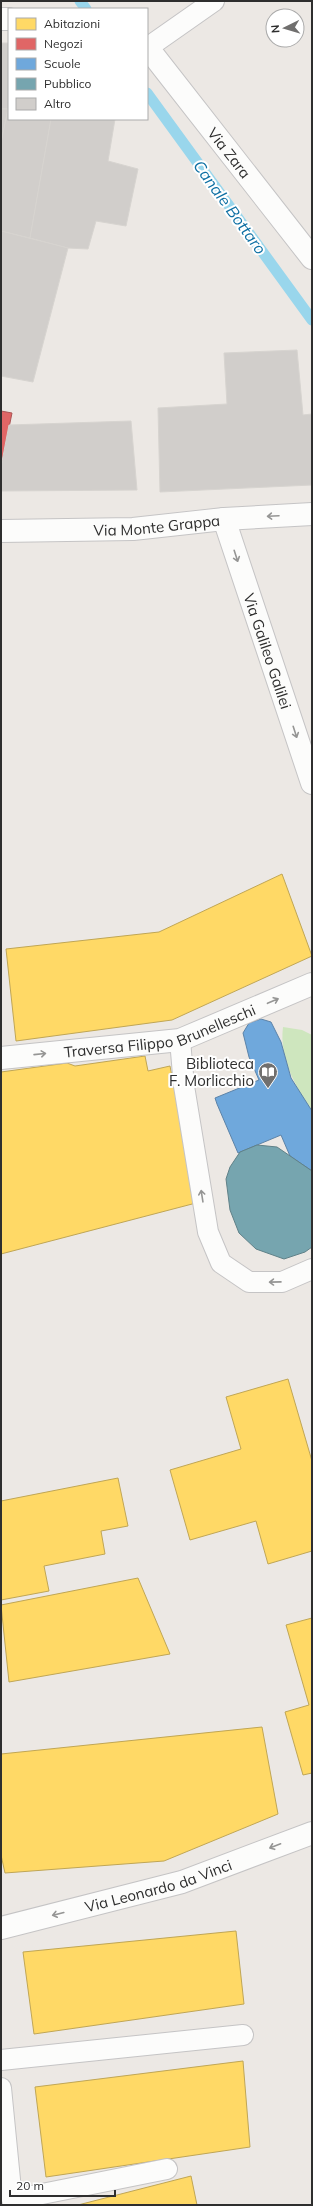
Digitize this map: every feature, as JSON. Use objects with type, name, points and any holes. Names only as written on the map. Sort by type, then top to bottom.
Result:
[{"type":"street","name":"Via Zara","points":[[148,48],[312,258]]},
{"type":"street","name":"Via Monte Grappa","points":[[1,531],[133,529],[224,519],[312,514]]},
{"type":"street","name":"Via Galileo Galilei","points":[[224,519],[312,783]]},
{"type":"street","name":"Traversa Filippo Brunelleschi","points":[[1,1058],[180,1040],[312,984]]},
{"type":"street","name":"Via Leonardo da Vinci","points":[[1,1928],[182,1882],[312,1833]]},
{"type":"lane","points":[[148,46],[214,1]]},
{"type":"lane","points":[[180,1040],[184,1086],[208,1232],[222,1263],[249,1282],[282,1282],[312,1269]]},
{"type":"lane","points":[[1,2060],[243,2035]]},
{"type":"lane","points":[[1,2088],[12,2200],[167,2169]]},
{"type":"green space","points":[[283,1027],[302,1030],[312,1035],[312,1111],[294,1082],[286,1061],[283,1050]]},
{"type":"building: Abitazioni","points":[[282,874],[312,956],[172,1020],[16,1041],[6,949],[159,932]]},
{"type":"building: Abitazioni","points":[[145,1056],[148,1071],[170,1066],[196,1203],[1,1254],[1,1072],[67,1063],[75,1066]]},
{"type":"building: Abitazioni","points":[[288,1379],[312,1461],[312,1551],[268,1564],[256,1521],[190,1540],[170,1470],[241,1449],[226,1397]]},
{"type":"building: Abitazioni","points":[[118,1478],[128,1526],[101,1531],[105,1554],[44,1566],[49,1591],[1,1600],[1,1501]]},
{"type":"building: Abitazioni","points":[[138,1578],[170,1654],[9,1682],[1,1605]]},
{"type":"building: Abitazioni","points":[[312,1618],[312,1773],[303,1775],[285,1712],[309,1705],[286,1625]]},
{"type":"building: Abitazioni","points":[[262,1727],[278,1814],[164,1861],[5,1873],[1,1855],[1,1754]]},
{"type":"building: Abitazioni","points":[[236,1931],[244,2004],[34,2034],[23,1952]]},
{"type":"building: Abitazioni","points":[[243,2061],[250,2147],[46,2177],[35,2087]]},
{"type":"building: Abitazioni","points":[[191,2176],[197,2205],[78,2205]]},
{"type":"building: Negozi","points":[[1,411],[12,413],[1,467]]},
{"type":"building: Scuole","name":"Biblioteca F. Morlicchio","points":[[261,1019],[271,1022],[281,1042],[291,1078],[312,1111],[312,1171],[290,1156],[281,1135],[238,1153],[217,1104],[215,1098],[259,1080],[249,1057],[243,1033],[249,1023]]},
{"type":"building: Pubblico","points":[[257,1145],[277,1147],[312,1171],[312,1247],[305,1252],[284,1259],[256,1249],[239,1233],[230,1210],[226,1179],[230,1167],[240,1152]]},
{"type":"building: Altro","points":[[1,43],[8,43],[8,109],[1,109]]},
{"type":"building: Altro","points":[[1,109],[8,109],[1,143]]},
{"type":"building: Altro","points":[[8,109],[8,120],[51,120],[30,238],[1,231],[1,143]]},
{"type":"building: Altro","points":[[51,120],[115,120],[108,161],[138,169],[126,226],[96,221],[88,249],[68,248],[30,238]]},
{"type":"building: Altro","points":[[1,231],[68,248],[33,382],[1,376]]},
{"type":"building: Altro","points":[[297,350],[303,415],[312,414],[312,485],[160,492],[158,408],[227,404],[224,353]]},
{"type":"building: Altro","points":[[131,421],[137,490],[1,491],[1,467],[9,425]]},
{"type":"waterway","name":"Canale Bottaro","points":[[80,1],[85,8]]},
{"type":"waterway","name":"Canale Bottaro","points":[[148,94],[312,320]]},
{"type":"place","name":"Biblioteca F. Morlicchio","points":[[268,1089]]}]
